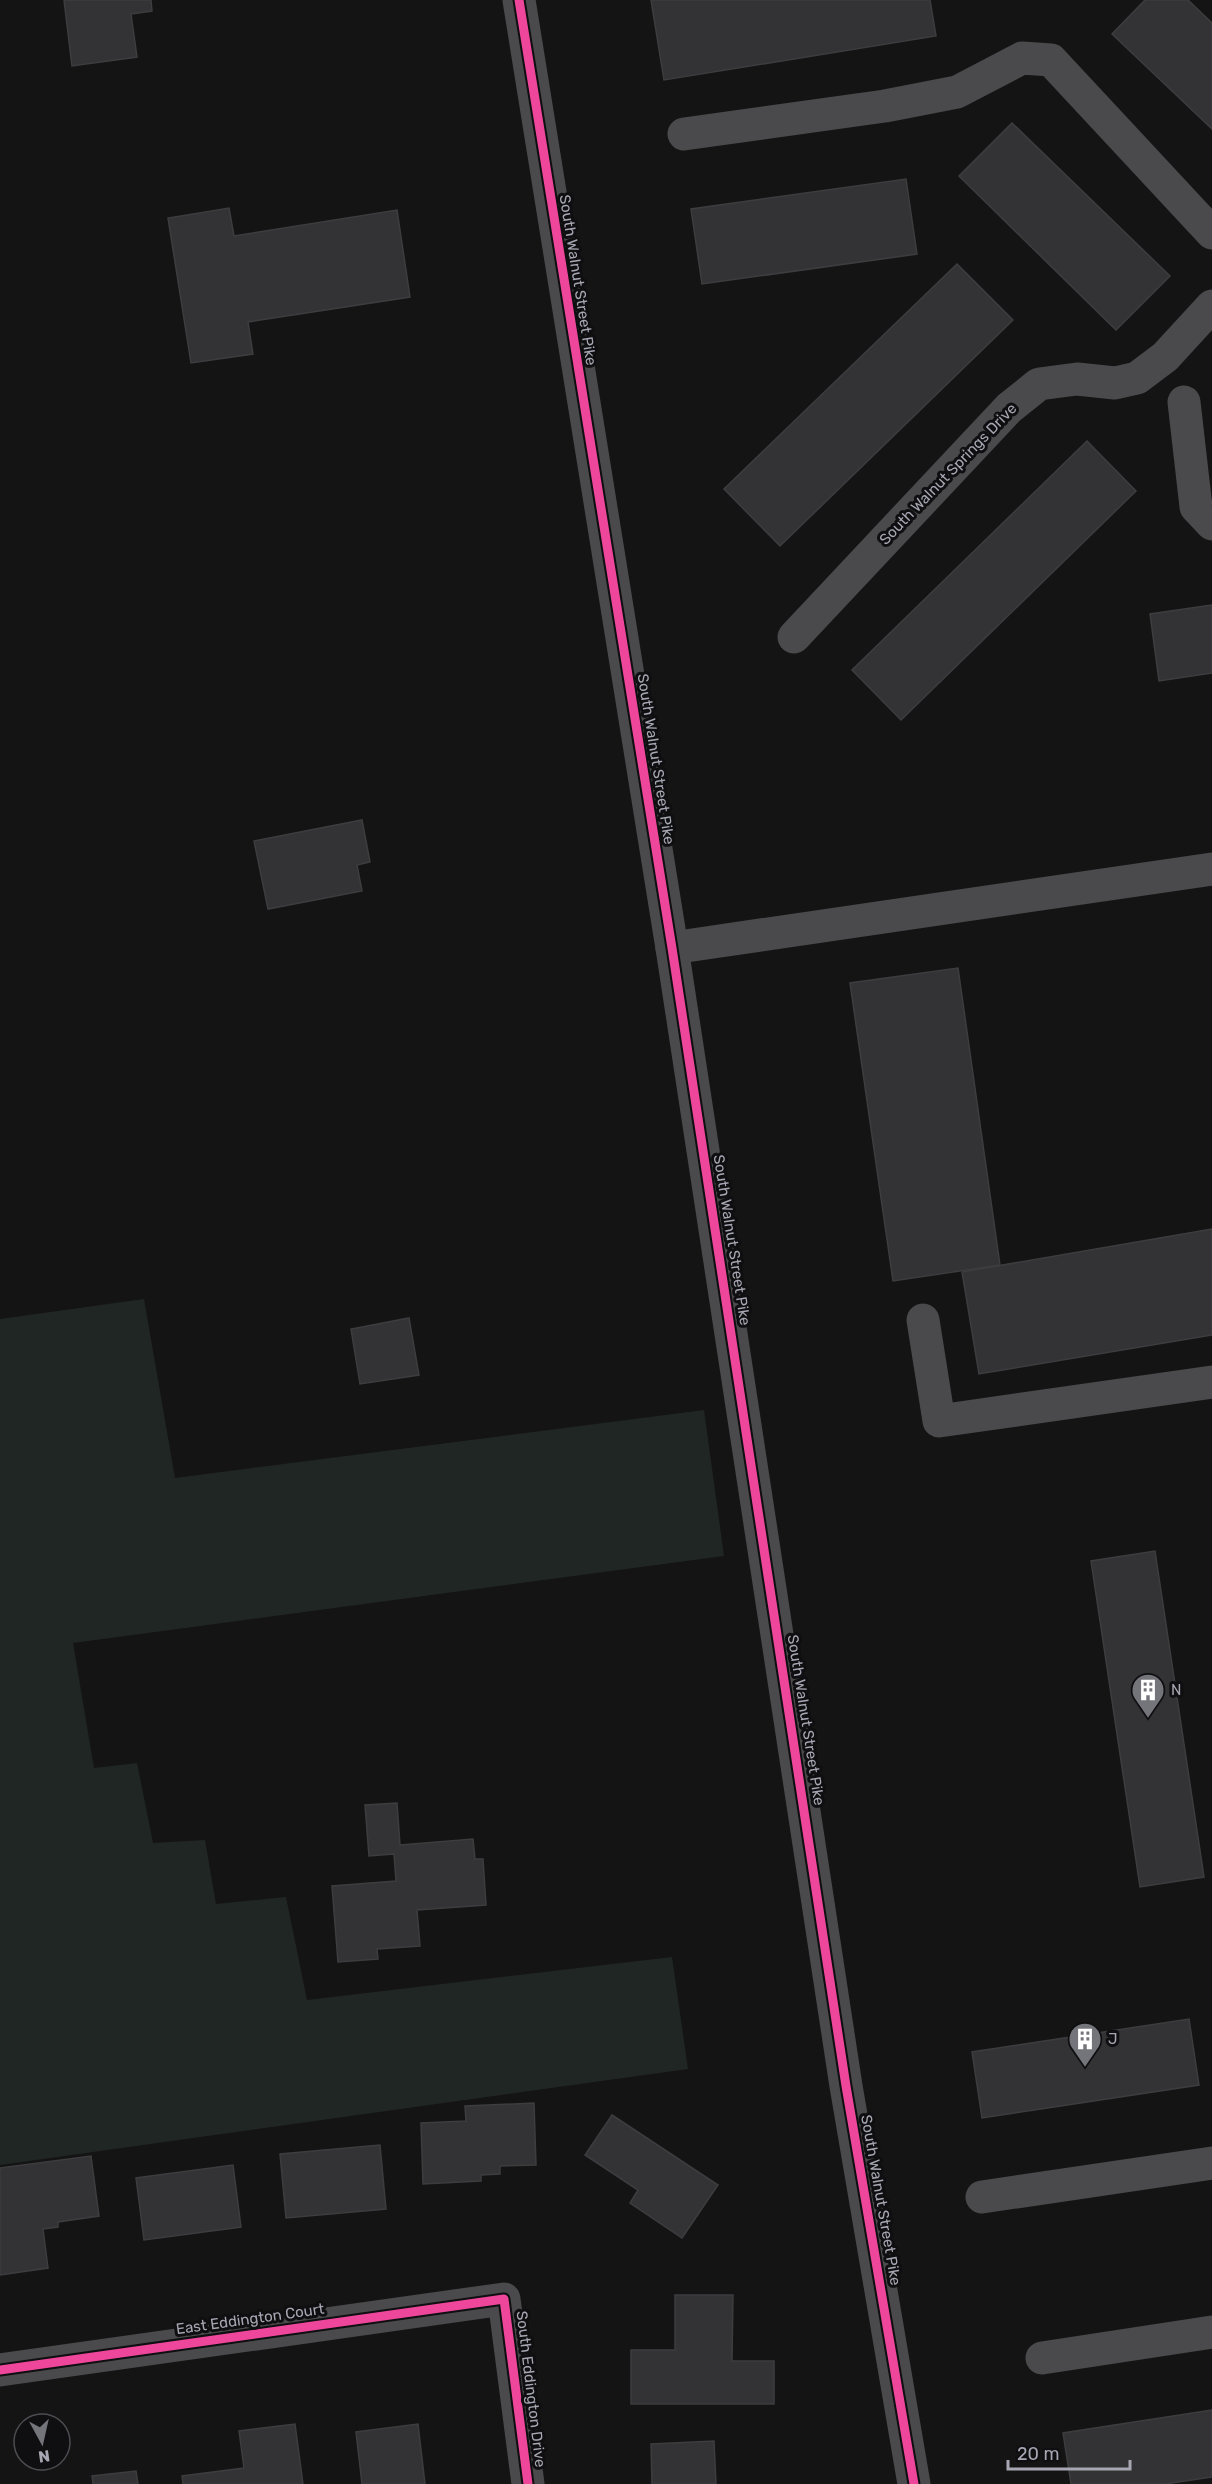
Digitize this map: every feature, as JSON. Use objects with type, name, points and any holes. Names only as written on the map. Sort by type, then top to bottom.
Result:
[{"type":"street","name":"South Walnut Street Pike","points":[[519,0],[672,948],[846,2086],[914,2484]]},
{"type":"street","points":[[684,134],[885,106],[957,92],[1022,58],[1051,60],[1212,233]]},
{"type":"street","name":"South Walnut Springs Drive","points":[[794,637],[1009,408],[1039,384],[1077,379],[1115,383],[1137,378],[1165,357],[1212,306]]},
{"type":"street","points":[[1184,402],[1196,507],[1212,524]]},
{"type":"street","points":[[672,948],[1212,868]]},
{"type":"street","points":[[923,1320],[939,1421],[1212,1382]]},
{"type":"street","points":[[982,2197],[1212,2163]]},
{"type":"street","name":"East Eddington Court","points":[[0,2370],[504,2299]]},
{"type":"street","name":"South Eddington Drive","points":[[504,2299],[528,2484]]},
{"type":"street","points":[[1042,2358],[1212,2332]]},
{"type":"shaded area","points":[[144,1299],[175,1478],[704,1410],[724,1556],[73,1643],[94,1768],[137,1763],[153,1843],[205,1840],[216,1904],[286,1897],[307,2000],[672,1957],[688,2069],[0,2165],[0,1319]]},
{"type":"building","points":[[64,0],[151,0],[152,11],[131,14],[137,57],[72,66]]},
{"type":"building","points":[[651,0],[930,0],[936,36],[664,80]]},
{"type":"building","points":[[1145,0],[1188,0],[1212,23],[1212,129],[1112,34]]},
{"type":"building","points":[[1012,123],[1170,276],[1116,330],[959,176]]},
{"type":"building","points":[[906,179],[917,254],[702,284],[691,209]]},
{"type":"building","points":[[229,208],[234,236],[397,210],[410,297],[248,322],[253,354],[191,363],[168,218]]},
{"type":"building","points":[[957,264],[1013,320],[780,546],[724,489]]},
{"type":"building","points":[[1087,441],[1136,491],[901,720],[852,670]]},
{"type":"building","points":[[1212,605],[1212,673],[1159,681],[1150,614]]},
{"type":"building","points":[[362,820],[370,862],[357,865],[362,891],[268,909],[254,841]]},
{"type":"building","points":[[958,968],[1000,1265],[893,1281],[850,983]]},
{"type":"building","points":[[1212,1229],[1212,1335],[979,1374],[962,1272]]},
{"type":"building","points":[[409,1318],[419,1375],[360,1384],[351,1329]]},
{"type":"building","name":"N","points":[[1155,1551],[1204,1877],[1140,1887],[1091,1561]]},
{"type":"building","points":[[397,1803],[400,1845],[473,1839],[475,1859],[483,1859],[486,1905],[417,1910],[420,1946],[377,1949],[378,1959],[338,1962],[332,1886],[396,1881],[394,1854],[369,1856],[365,1805]]},
{"type":"building","name":"J","points":[[1189,2019],[1199,2085],[982,2118],[972,2052]]},
{"type":"building","points":[[534,2103],[536,2165],[500,2166],[500,2174],[481,2175],[481,2181],[423,2184],[421,2123],[466,2121],[465,2106]]},
{"type":"building","points":[[612,2115],[718,2185],[682,2238],[630,2203],[638,2190],[585,2155]]},
{"type":"building","points":[[380,2145],[386,2209],[286,2218],[280,2154]]},
{"type":"building","points":[[91,2156],[99,2216],[58,2222],[58,2227],[43,2229],[48,2268],[0,2275],[0,2168]]},
{"type":"building","points":[[233,2165],[241,2227],[144,2240],[136,2178]]},
{"type":"building","points":[[675,2295],[733,2295],[732,2361],[774,2361],[774,2404],[631,2404],[631,2350],[675,2350]]},
{"type":"building","points":[[1212,2410],[1212,2477],[1165,2484],[1071,2484],[1063,2433]]},
{"type":"building","points":[[295,2424],[303,2484],[183,2484],[182,2476],[244,2468],[239,2431]]},
{"type":"building","points":[[418,2424],[425,2484],[362,2484],[356,2432]]},
{"type":"building","points":[[714,2441],[716,2484],[652,2484],[651,2444]]},
{"type":"building","points":[[136,2471],[138,2484],[93,2484],[92,2476]]},
{"type":"cycle path","points":[[519,0],[672,948],[846,2086],[914,2484]]},
{"type":"cycle path","points":[[0,2370],[504,2299],[528,2484]]},
{"type":"place","name":"N","points":[[1148,1719]]},
{"type":"place","name":"J","points":[[1085,2068]]}]
